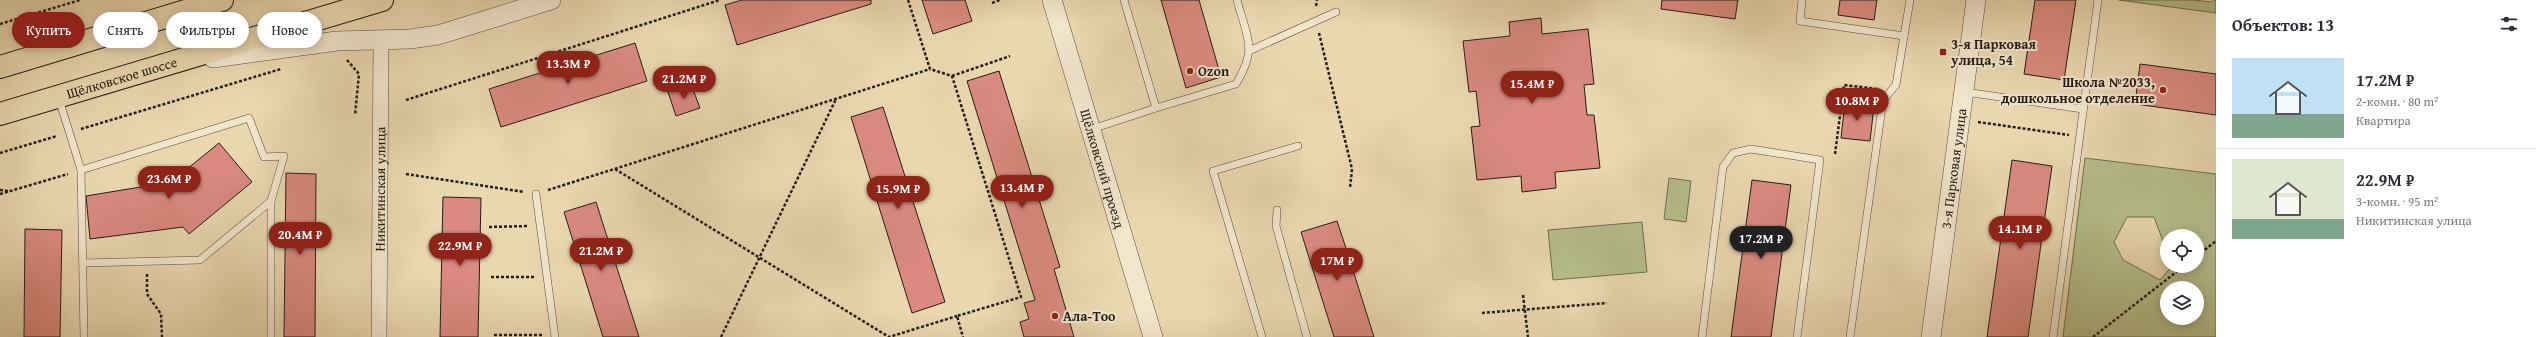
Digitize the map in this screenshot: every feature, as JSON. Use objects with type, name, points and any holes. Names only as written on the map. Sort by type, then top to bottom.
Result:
[{"type":"main road","points":[[0,67],[222,0]]},
{"type":"main road","name":"Щёлковское шоссе","points":[[0,114],[382,0]]},
{"type":"street","points":[[163,66],[337,41],[381,40],[438,35],[551,0]]},
{"type":"street","name":"Щёлковский проезд","points":[[1052,0],[1090,130],[1154,337]]},
{"type":"street","name":"3-я Парковая улица","points":[[1931,337],[1976,0]]},
{"type":"street","name":"Никитинская улица","points":[[379,337],[381,40]]},
{"type":"lane","points":[[1124,0],[1156,108]]},
{"type":"lane","points":[[1090,130],[1236,84],[1246,67],[1251,50],[1237,0]]},
{"type":"lane","points":[[1802,0],[1800,21],[1904,36]]},
{"type":"lane","points":[[1850,337],[1883,100],[1896,85],[1910,0]]},
{"type":"lane","points":[[2053,337],[2098,0]]},
{"type":"lane","points":[[1251,50],[1336,12]]},
{"type":"lane","points":[[1964,92],[2083,109]]},
{"type":"lane","points":[[59,97],[82,170],[84,337]]},
{"type":"lane","points":[[82,170],[249,118],[264,157],[284,156],[271,201],[271,337]]},
{"type":"lane","points":[[1262,337],[1213,171],[1298,146]]},
{"type":"lane","points":[[1702,337],[1723,167],[1733,154],[1750,149],[1820,160],[1797,337]]},
{"type":"lane","points":[[536,194],[555,336]]},
{"type":"lane","points":[[83,264],[200,260],[271,201]]},
{"type":"lane","points":[[1277,210],[1276,226],[1308,337]]},
{"type":"path","points":[[0,24],[80,0]]},
{"type":"path","points":[[406,100],[720,0]]},
{"type":"path","points":[[908,0],[930,69]]},
{"type":"path","points":[[992,3],[1000,0]]},
{"type":"path","points":[[1316,20],[1352,169],[1350,188]]},
{"type":"path","points":[[341,56],[354,66],[359,74],[355,115]]},
{"type":"path","points":[[406,174],[536,194],[930,69],[952,76],[1010,56]]},
{"type":"path","points":[[0,153],[283,69]]},
{"type":"path","points":[[615,169],[889,337],[1021,296],[952,76]]},
{"type":"path","points":[[1835,154],[1844,85],[1891,91]]},
{"type":"path","points":[[721,337],[836,99]]},
{"type":"path","points":[[1960,119],[2080,136]]},
{"type":"path","points":[[0,194],[82,170]]},
{"type":"path","points":[[0,190],[12,191]]},
{"type":"path","points":[[489,227],[540,225]]},
{"type":"path","points":[[2204,250],[2216,241]]},
{"type":"path","points":[[146,263],[147,294],[162,314],[162,337]]},
{"type":"path","points":[[2094,337],[2175,273]]},
{"type":"path","points":[[491,277],[547,276]]},
{"type":"path","points":[[1523,295],[1528,337]]},
{"type":"path","points":[[1482,313],[1607,303]]},
{"type":"path","points":[[957,316],[964,337]]},
{"type":"path","points":[[494,335],[555,336]]},
{"type":"green space","points":[[2119,0],[2193,0],[2211,2],[2216,0],[2216,13]]},
{"type":"green space","points":[[2085,158],[2216,174],[2216,337],[2063,337]]},
{"type":"green space","points":[[1669,178],[1691,181],[1686,222],[1664,219]]},
{"type":"green space","points":[[1642,222],[1647,272],[1553,280],[1548,230]]},
{"type":"building","points":[[742,0],[871,0],[871,4],[737,45],[725,5]]},
{"type":"building","points":[[922,0],[965,0],[972,21],[933,34]]},
{"type":"building","points":[[1161,0],[1199,0],[1221,77],[1186,88]]},
{"type":"building","points":[[1662,0],[1738,0],[1735,19],[1661,9]]},
{"type":"building","points":[[1840,0],[1877,0],[1874,20],[1838,15]]},
{"type":"building","points":[[2035,0],[2076,0],[2064,80],[2024,74]]},
{"type":"building","points":[[1541,18],[1542,34],[1588,29],[1594,84],[1584,85],[1587,115],[1594,115],[1600,168],[1555,172],[1556,188],[1522,192],[1521,176],[1477,180],[1471,127],[1480,126],[1476,91],[1469,92],[1463,41],[1510,36],[1509,22]]},
{"type":"building","points":[[635,43],[647,81],[501,127],[489,89]]},
{"type":"building","points":[[2140,64],[2216,74],[2216,115],[2135,104]]},
{"type":"building","points":[[999,71],[1060,267],[1054,269],[1074,337],[1024,337],[1020,322],[1029,319],[1024,303],[1035,300],[967,81]]},
{"type":"building","points":[[691,84],[700,108],[676,116],[668,92]]},
{"type":"building","points":[[1845,102],[1874,106],[1870,141],[1841,138]]},
{"type":"building","points":[[883,107],[945,302],[912,313],[851,117]]},
{"type":"building","points":[[219,143],[252,182],[189,234],[183,227],[90,239],[86,196],[171,182]]},
{"type":"building","points":[[2012,160],[2052,166],[2028,337],[1987,337]]},
{"type":"building","points":[[286,173],[316,174],[315,337],[284,337]]},
{"type":"building","points":[[1752,180],[1791,185],[1771,337],[1731,337]]},
{"type":"building","points":[[443,197],[481,198],[478,337],[440,337]]},
{"type":"building","points":[[596,202],[639,337],[603,337],[564,212]]},
{"type":"building","points":[[1337,221],[1374,337],[1334,337],[1301,232]]},
{"type":"building","points":[[25,229],[62,230],[60,337],[24,337]]},
{"type":"place","name":"3-я Парковая улица, 54","points":[[1943,52]]},
{"type":"place","name":"Ozon","points":[[1190,71]]},
{"type":"place","name":"Школа №2033, дошкольное отделение","points":[[2163,90]]},
{"type":"place","name":"Ала-Тоо","points":[[1055,316]]}]
